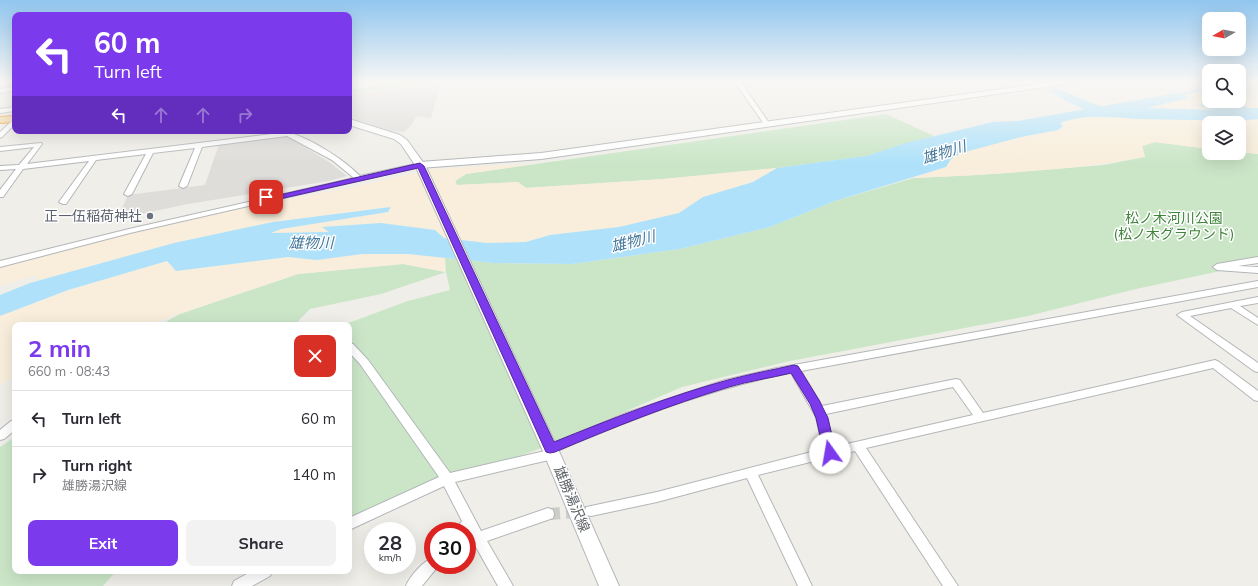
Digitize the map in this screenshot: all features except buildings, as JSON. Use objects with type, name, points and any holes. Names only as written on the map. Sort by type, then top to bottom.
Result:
[{"type":"highway","points":[[0,117],[12,119]]},
{"type":"main road","name":"雄勝湯沢線","points":[[352,123],[397,137],[404,142],[420,166],[552,451],[609,586]]},
{"type":"street","points":[[756,108],[766,123]]},
{"type":"street","points":[[0,264],[129,231],[420,166],[542,156],[766,123],[882,108]]},
{"type":"street","points":[[0,117],[12,111]]},
{"type":"street","points":[[0,136],[12,122]]},
{"type":"street","points":[[0,168],[23,167],[274,134]]},
{"type":"street","points":[[292,134],[318,148],[351,170],[359,179]]},
{"type":"street","points":[[0,149],[39,144],[23,167],[0,195]]},
{"type":"street","points":[[183,186],[199,145]]},
{"type":"street","points":[[128,194],[151,151]]},
{"type":"street","points":[[63,202],[94,158]]},
{"type":"street","points":[[0,258],[171,216],[261,197],[275,198]]},
{"type":"street","points":[[1258,260],[1217,267],[1258,270]]},
{"type":"street","points":[[352,523],[447,479],[552,451],[630,416],[730,383],[794,369],[1258,284]]},
{"type":"street","points":[[1258,300],[1182,315],[1258,368]]},
{"type":"street","points":[[1232,305],[1258,322]]},
{"type":"street","points":[[352,349],[364,362],[447,479],[464,522]]},
{"type":"street","points":[[591,511],[658,497],[750,472],[858,446],[1215,364],[1258,397]]},
{"type":"street","points":[[794,369],[819,411],[830,453]]},
{"type":"street","points":[[819,411],[956,382],[981,418]]},
{"type":"street","points":[[0,436],[12,426]]},
{"type":"street","points":[[858,446],[951,586]]},
{"type":"street","points":[[750,472],[805,586]]},
{"type":"street","points":[[506,586],[478,538],[548,514]]},
{"type":"street","points":[[238,586],[260,574]]},
{"type":"street","points":[[413,586],[424,574]]},
{"type":"shaded area","points":[[352,108],[434,108],[431,118],[417,116],[404,132],[391,131],[352,119]]},
{"type":"shaded area","points":[[287,136],[329,162],[347,176],[329,181],[188,204],[117,219],[128,195],[205,185],[219,144]]},
{"type":"green space","points":[[886,114],[934,136],[866,156],[777,168],[663,179],[526,188],[518,182],[457,185],[455,181],[466,174]]},
{"type":"green space","name":"松ノ木河川公園 (松ノ木グラウンド)","points":[[1155,142],[1202,148],[1202,160],[1246,160],[1246,153],[1258,154],[1258,263],[1136,289],[1028,316],[790,361],[682,387],[536,450],[352,519],[351,322],[408,301],[450,290],[446,272],[381,294],[310,309],[299,320],[299,322],[166,322],[180,314],[298,274],[403,264],[445,272],[445,258],[494,263],[572,264],[680,249],[770,227],[835,201],[914,178],[979,175],[1104,165],[1145,157],[1142,146]]},
{"type":"green space","points":[[12,439],[12,574],[113,574],[103,586],[0,586],[0,447]]},
{"type":"sand","points":[[1158,108],[1209,108],[1216,110]]},
{"type":"sand","points":[[1097,116],[1137,119],[1202,120],[1202,148],[1155,142],[1142,146],[1145,157],[1116,162],[1059,169],[914,178],[946,167],[951,159],[961,153],[1021,137],[1058,130],[1063,126],[1060,124],[1070,120]]},
{"type":"sand","points":[[1258,119],[1258,154],[1246,153],[1246,120]]},
{"type":"sand","points":[[526,165],[466,174],[455,181],[457,185],[518,182],[526,188],[663,179],[777,168],[753,182],[703,197],[679,213],[619,227],[550,235],[526,242],[487,243],[444,238],[435,230],[323,227],[330,232],[270,233],[281,229],[390,207],[273,222],[174,243],[39,280],[35,275],[0,286],[0,265],[191,218],[348,188],[434,169]]},
{"type":"sand","points":[[362,254],[408,254],[445,258],[446,272],[403,264],[298,274],[155,322],[12,322],[12,378],[0,384],[0,316],[68,291],[167,261],[176,271],[288,257],[317,260]]},
{"type":"water","name":"雄物川","points":[[1090,108],[1214,110],[1208,108],[1258,108],[1258,119],[1246,120],[1246,116],[1202,116],[1202,120],[1089,117],[1070,120],[1060,123],[1063,126],[1058,130],[1021,137],[961,153],[951,159],[946,167],[835,201],[770,227],[680,249],[572,264],[494,263],[408,254],[362,254],[317,260],[288,257],[176,271],[167,261],[68,290],[0,316],[0,295],[30,283],[174,243],[273,222],[391,207],[388,212],[281,229],[271,233],[329,232],[322,227],[381,223],[435,230],[444,238],[487,243],[526,242],[550,235],[619,227],[679,213],[703,197],[753,182],[777,168],[866,156],[906,143],[993,122],[1018,121]]},
{"type":"waterway","points":[[1094,108],[1103,111]]},
{"type":"tunnel","points":[[548,514],[580,512]]},
{"type":"place","name":"正一伍稲荷神社","points":[[150,216]]},
{"type":"route","points":[[266,197],[275,198],[420,166],[550,449],[630,416],[685,397],[730,383],[794,369],[815,403],[822,418],[830,453]]}]
